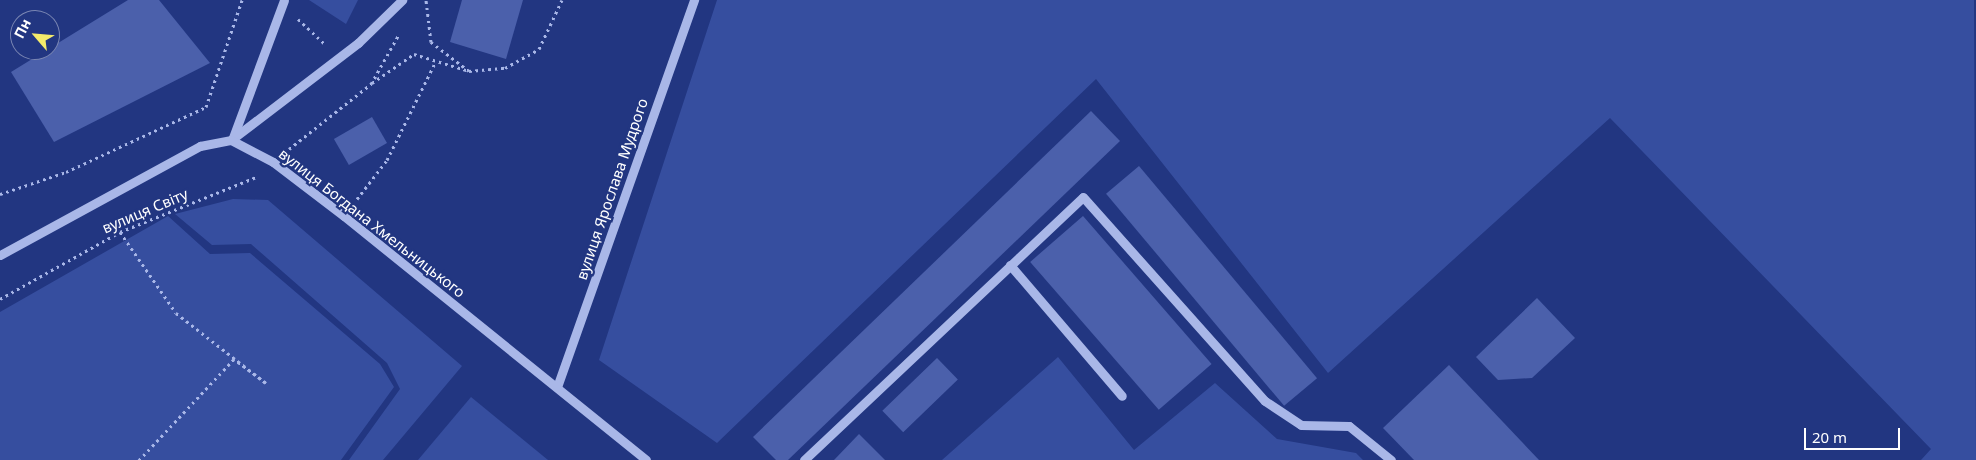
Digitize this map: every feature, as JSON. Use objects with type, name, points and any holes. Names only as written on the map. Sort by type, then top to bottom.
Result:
[{"type":"street","points":[[0,255],[200,146],[232,140],[338,57],[402,0]]},
{"type":"street","name":"вулиця Ярослава Мудрого","points":[[557,387],[694,0]]},
{"type":"street","points":[[232,140],[284,2]]},
{"type":"street","name":"вулиця Богдана Хмельницького","points":[[232,140],[273,162],[344,216],[646,460]]},
{"type":"street","points":[[804,460],[1084,197],[1265,402],[1301,426],[1348,426],[1391,460]]},
{"type":"street","points":[[1010,265],[1122,396]]},
{"type":"path","points":[[0,194],[66,172],[206,107],[242,0]]},
{"type":"path","points":[[426,0],[431,42],[469,71]]},
{"type":"path","points":[[344,216],[387,160],[436,61],[469,71],[505,68],[539,49],[562,0]]},
{"type":"path","points":[[284,2],[338,57]]},
{"type":"path","points":[[372,84],[399,33]]},
{"type":"path","name":"вулиця Світу","points":[[0,299],[120,232],[251,181],[372,84],[414,54],[436,61]]},
{"type":"path","points":[[120,232],[176,313],[266,383],[234,359],[139,460]]},
{"type":"shaded area","points":[[309,0],[358,0],[346,24]]},
{"type":"shaded area","points":[[717,0],[1974,0],[1976,460],[1921,460],[1931,449],[1610,118],[1328,373],[1096,79],[717,443],[599,360]]},
{"type":"shaded area","points":[[233,199],[268,200],[462,366],[383,460],[349,460],[400,389],[387,363],[251,244],[212,245],[175,214]]},
{"type":"shaded area","points":[[168,216],[210,254],[250,253],[380,364],[394,387],[341,460],[0,460],[0,312]]},
{"type":"shaded area","points":[[1058,357],[1134,450],[1215,383],[1277,439],[1356,453],[1363,460],[942,460]]},
{"type":"shaded area","points":[[471,397],[548,460],[418,460]]},
{"type":"building","points":[[128,0],[159,0],[210,63],[54,142],[11,72],[30,60],[60,60],[60,42]]},
{"type":"building","points":[[462,0],[523,0],[506,59],[450,42]]},
{"type":"building","points":[[1091,111],[1120,141],[788,460],[776,460],[753,437]]},
{"type":"building","points":[[372,117],[387,143],[349,165],[334,139]]},
{"type":"building","points":[[1139,166],[1317,378],[1284,406],[1106,194]]},
{"type":"building","points":[[1083,216],[1212,364],[1159,410],[1030,262]]},
{"type":"building","points":[[1537,298],[1575,338],[1532,378],[1498,380],[1476,357]]},
{"type":"building","points":[[937,358],[958,380],[903,432],[882,411]]},
{"type":"building","points":[[1449,365],[1539,460],[1414,460],[1383,428]]},
{"type":"building","points":[[859,434],[885,460],[834,460]]}]
